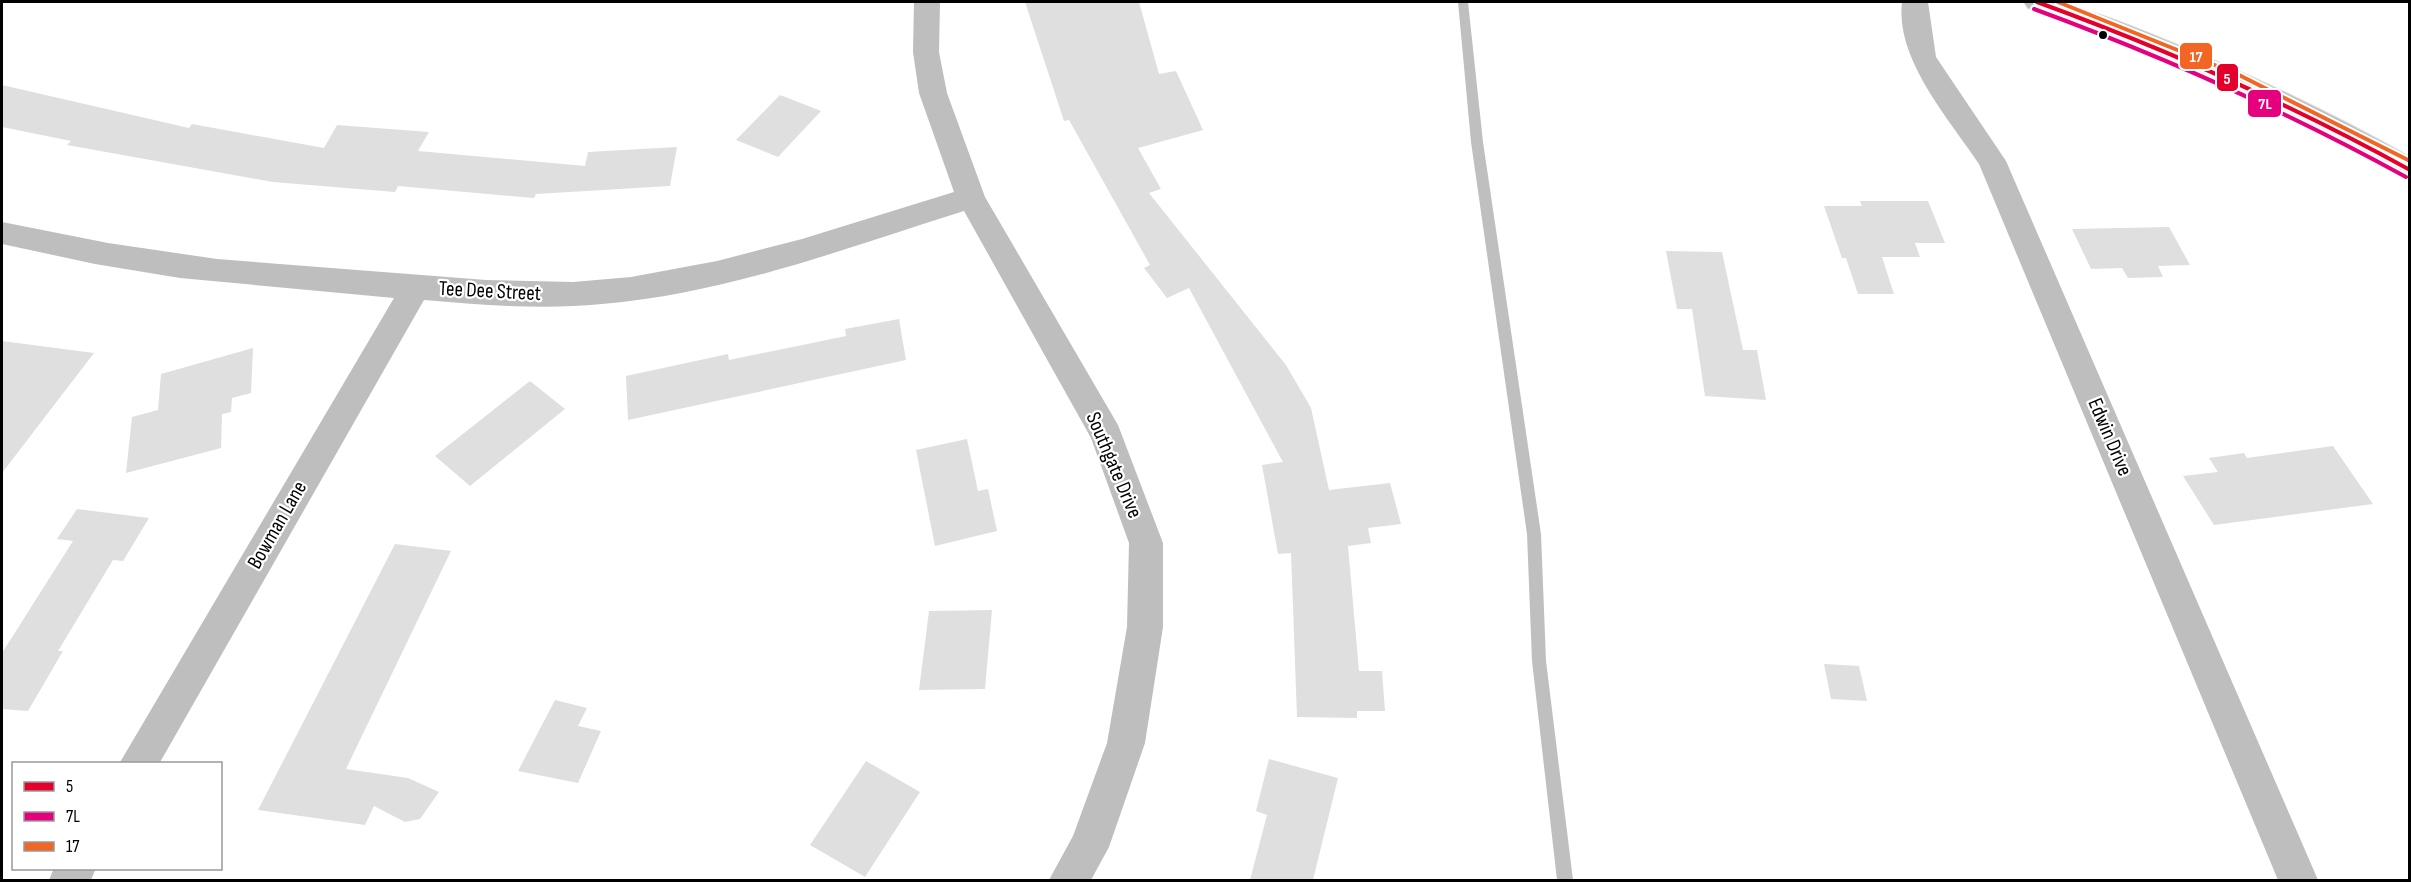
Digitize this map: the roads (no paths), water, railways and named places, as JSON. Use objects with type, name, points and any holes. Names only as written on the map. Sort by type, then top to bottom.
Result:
[{"type":"street","name":"Southgate Drive","points":[[927,2],[926,52],[933,93],[971,198],[1106,435],[1146,543],[1145,627],[1126,743],[1089,847],[1069,880]]},
{"type":"street","name":"Edwin Drive","points":[[1915,2],[1923,58],[1992,161],[2298,880]]},
{"type":"street","points":[[2037,2],[2151,43],[2340,129],[2409,170]]},
{"type":"street","name":"Tee Dee Street","points":[[2,232],[110,256],[212,270],[514,295],[629,290],[695,278],[759,262],[971,198]]},
{"type":"street","name":"Bowman Lane","points":[[139,762],[416,287]]},
{"type":"waterway","points":[[1463,2],[1477,142],[1534,534],[1539,661],[1565,880]]}]
